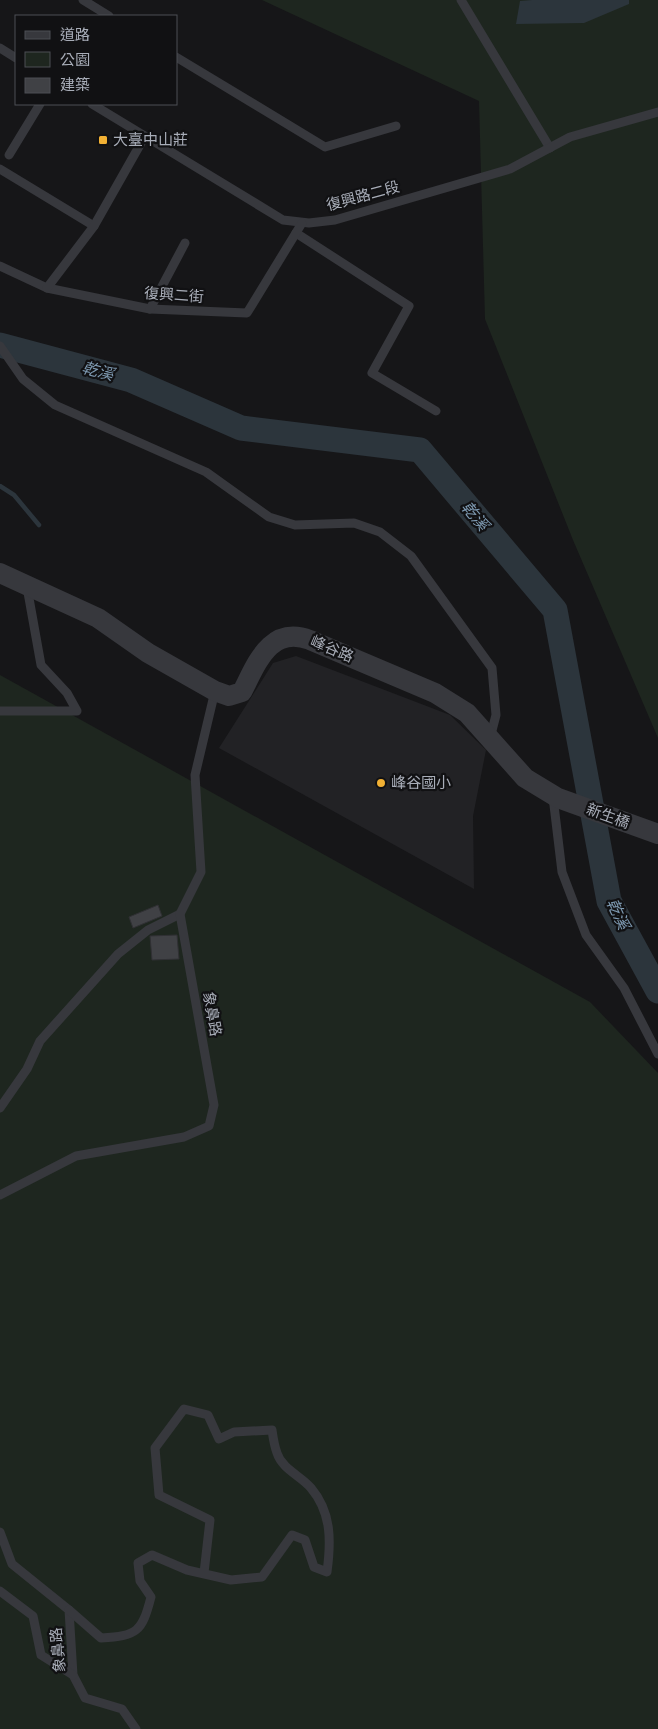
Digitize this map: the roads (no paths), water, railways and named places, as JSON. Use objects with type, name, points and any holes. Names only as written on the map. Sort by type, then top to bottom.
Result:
[{"type":"street","name":"峰谷路","points":[[0,573],[98,618],[148,653],[215,691],[229,696],[242,692],[265,650],[278,640],[297,634],[435,693],[467,713],[525,778],[555,796]]},
{"type":"street","name":"新生橋","points":[[555,796],[658,834]]},
{"type":"lane","points":[[82,0],[107,15]]},
{"type":"lane","points":[[461,0],[550,148]]},
{"type":"lane","points":[[0,48],[15,57]]},
{"type":"lane","points":[[178,58],[325,147],[396,126]]},
{"type":"lane","points":[[9,155],[39,105]]},
{"type":"lane","name":"復興路二段","points":[[94,105],[283,220],[302,222],[335,220],[510,169],[570,137],[658,112]]},
{"type":"lane","points":[[47,288],[94,226],[145,136]]},
{"type":"lane","points":[[0,169],[94,226]]},
{"type":"lane","name":"復興二街","points":[[0,266],[47,288],[150,309],[247,312],[302,222]]},
{"type":"lane","points":[[296,233],[409,306],[372,373],[436,411]]},
{"type":"lane","points":[[150,309],[185,243]]},
{"type":"lane","points":[[0,346],[23,379],[55,405],[206,472],[269,517],[294,525],[354,523],[380,532],[411,556],[492,668],[496,716],[490,738]]},
{"type":"lane","points":[[0,711],[77,711],[67,693],[41,665],[26,584]]},
{"type":"lane","points":[[0,1108],[27,1069],[40,1041],[118,954],[148,930],[180,914],[201,872],[196,775],[215,691]]},
{"type":"lane","points":[[555,796],[562,872],[586,935],[624,988],[658,1054]]},
{"type":"lane","name":"象鼻路","points":[[0,1195],[76,1156],[184,1137],[209,1126],[214,1105],[180,914]]},
{"type":"lane","points":[[69,1610],[101,1638],[126,1637],[144,1621],[150,1597],[140,1581],[138,1562],[152,1555],[187,1570],[204,1574],[231,1580],[262,1577],[292,1535],[304,1540],[314,1567],[327,1572],[330,1544],[328,1518],[312,1488],[288,1469],[277,1454],[272,1430],[234,1432],[219,1439],[208,1415],[184,1409],[155,1448],[159,1495],[210,1520],[204,1574]]},
{"type":"lane","name":"象鼻路","points":[[0,1532],[12,1564],[69,1610],[73,1675],[85,1698],[122,1709],[136,1729]]},
{"type":"lane","points":[[0,1591],[33,1616],[41,1655],[73,1675]]},
{"type":"waterway","name":"乾溪","points":[[0,345],[131,380],[241,428],[420,450],[555,610],[609,901],[658,991]]},
{"type":"waterway","points":[[0,486],[14,495],[39,525]]},
{"type":"place","name":"大臺中山莊","points":[[103,140]]},
{"type":"place","name":"峰谷國小","points":[[381,783]]}]
